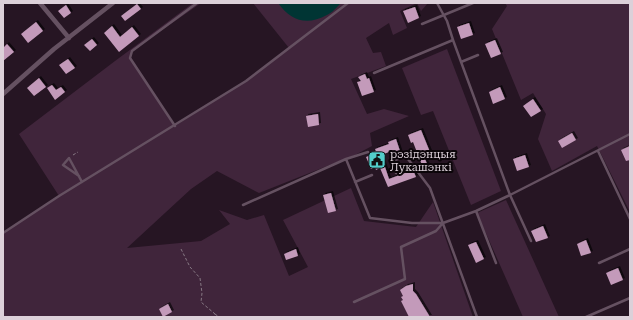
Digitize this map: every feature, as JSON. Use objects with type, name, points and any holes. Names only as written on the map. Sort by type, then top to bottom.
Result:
[{"type":"street","points":[[40,3],[69,38]]},
{"type":"street","points":[[3,94],[113,3]]},
{"type":"lane","points":[[175,126],[130,58],[132,51],[197,3]]},
{"type":"lane","points":[[3,233],[59,196],[246,81],[348,3]]},
{"type":"lane","points":[[437,3],[453,40],[510,195],[531,241]]},
{"type":"lane","points":[[422,24],[473,3]]},
{"type":"lane","points":[[374,74],[453,40]]},
{"type":"lane","points":[[461,62],[478,55]]},
{"type":"lane","points":[[346,160],[370,218],[412,223],[443,223],[476,211],[510,195],[630,134]]},
{"type":"lane","points":[[598,151],[630,219]]},
{"type":"lane","points":[[244,205],[346,160],[368,152]]},
{"type":"lane","points":[[414,166],[396,173],[392,161],[403,157],[408,158],[414,166],[430,188],[476,317]]},
{"type":"lane","points":[[79,176],[63,165],[68,158],[79,176],[82,182]]},
{"type":"lane","points":[[355,182],[372,175]]},
{"type":"lane","points":[[476,211],[496,263]]},
{"type":"lane","points":[[354,302],[405,279],[401,247],[436,230],[443,223]]},
{"type":"lane","points":[[600,264],[630,249]]},
{"type":"lane","points":[[586,317],[630,298]]},
{"type":"path","points":[[68,158],[78,152]]},
{"type":"path","points":[[181,249],[190,267],[200,278],[202,293],[201,302],[219,317]]},
{"type":"shaded area","points":[[193,3],[201,3],[132,51],[131,58],[175,126],[246,81],[289,48],[253,3],[417,3],[400,11],[407,28],[393,35],[389,23],[366,38],[373,53],[381,52],[386,66],[351,79],[367,114],[384,109],[409,116],[370,133],[372,146],[355,155],[259,193],[217,171],[191,189],[127,248],[201,241],[230,224],[219,210],[247,220],[264,215],[289,276],[308,267],[283,220],[351,188],[364,221],[416,227],[433,202],[473,317],[3,317],[3,233],[59,196],[19,134]]},
{"type":"shaded area","points":[[278,3],[341,3],[329,14],[320,18],[306,21],[294,18]]},
{"type":"shaded area","points":[[417,3],[428,3],[421,11]]},
{"type":"shaded area","points":[[505,3],[630,3],[630,212],[597,146],[552,171],[538,139],[546,114],[533,93],[521,100],[492,29],[507,6]]},
{"type":"shaded area","points":[[447,49],[501,191],[471,205],[433,111],[421,115],[402,68]]},
{"type":"shaded area","points":[[506,200],[559,317],[523,317],[477,213]]},
{"type":"building","points":[[137,4],[141,9],[125,21],[121,16]]},
{"type":"building","points":[[66,5],[71,13],[64,18],[58,11]]},
{"type":"building","points":[[415,7],[419,18],[408,23],[403,11]]},
{"type":"building","points":[[36,22],[43,31],[28,43],[21,34]]},
{"type":"building","points":[[469,23],[473,35],[461,39],[457,27]]},
{"type":"building","points":[[112,26],[120,37],[132,27],[139,36],[119,52],[104,33]]},
{"type":"building","points":[[92,39],[97,45],[90,51],[84,45]]},
{"type":"building","points":[[495,40],[501,54],[491,58],[485,44]]},
{"type":"building","points":[[7,44],[14,52],[3,61],[3,48]]},
{"type":"building","points":[[68,59],[75,68],[66,74],[59,65]]},
{"type":"building","points":[[365,74],[367,79],[369,78],[374,92],[362,96],[357,82],[361,81],[358,77]]},
{"type":"building","points":[[39,78],[46,87],[34,96],[27,88]]},
{"type":"building","points":[[52,85],[56,90],[61,87],[65,92],[55,100],[47,88]]},
{"type":"building","points":[[500,87],[505,99],[493,104],[489,92]]},
{"type":"building","points":[[533,99],[541,111],[531,117],[523,106]]},
{"type":"building","points":[[318,114],[319,125],[308,127],[306,116]]},
{"type":"building","points":[[421,130],[432,157],[425,159],[430,171],[425,173],[413,142],[411,143],[408,135]]},
{"type":"building","points":[[572,133],[576,140],[562,148],[558,141]]},
{"type":"building","points":[[396,139],[401,154],[394,156],[392,151],[381,155],[389,179],[413,170],[416,177],[388,187],[380,168],[376,170],[375,167],[371,169],[366,157],[373,154],[372,152],[376,151],[375,149],[389,144],[388,142]]},
{"type":"building","points":[[630,146],[630,160],[626,161],[621,150]]},
{"type":"building","points":[[525,155],[529,167],[517,171],[513,159]]},
{"type":"building","points":[[331,193],[336,211],[328,213],[323,195]]},
{"type":"building","points":[[543,226],[548,238],[536,242],[531,231]]},
{"type":"building","points":[[586,240],[591,253],[581,256],[577,244]]},
{"type":"building","points":[[476,242],[484,259],[476,263],[468,245]]},
{"type":"building","points":[[296,249],[298,256],[286,260],[284,254]]},
{"type":"building","points":[[618,268],[623,280],[611,285],[606,273]]},
{"type":"building","points":[[413,284],[413,291],[430,317],[409,317],[401,301],[403,300],[401,297],[403,296],[400,290]]},
{"type":"building","points":[[168,304],[172,312],[163,317],[159,309]]},
{"type":"place","name":"рэзідэнцыя Лукашэнкі","points":[[377,160]]}]
